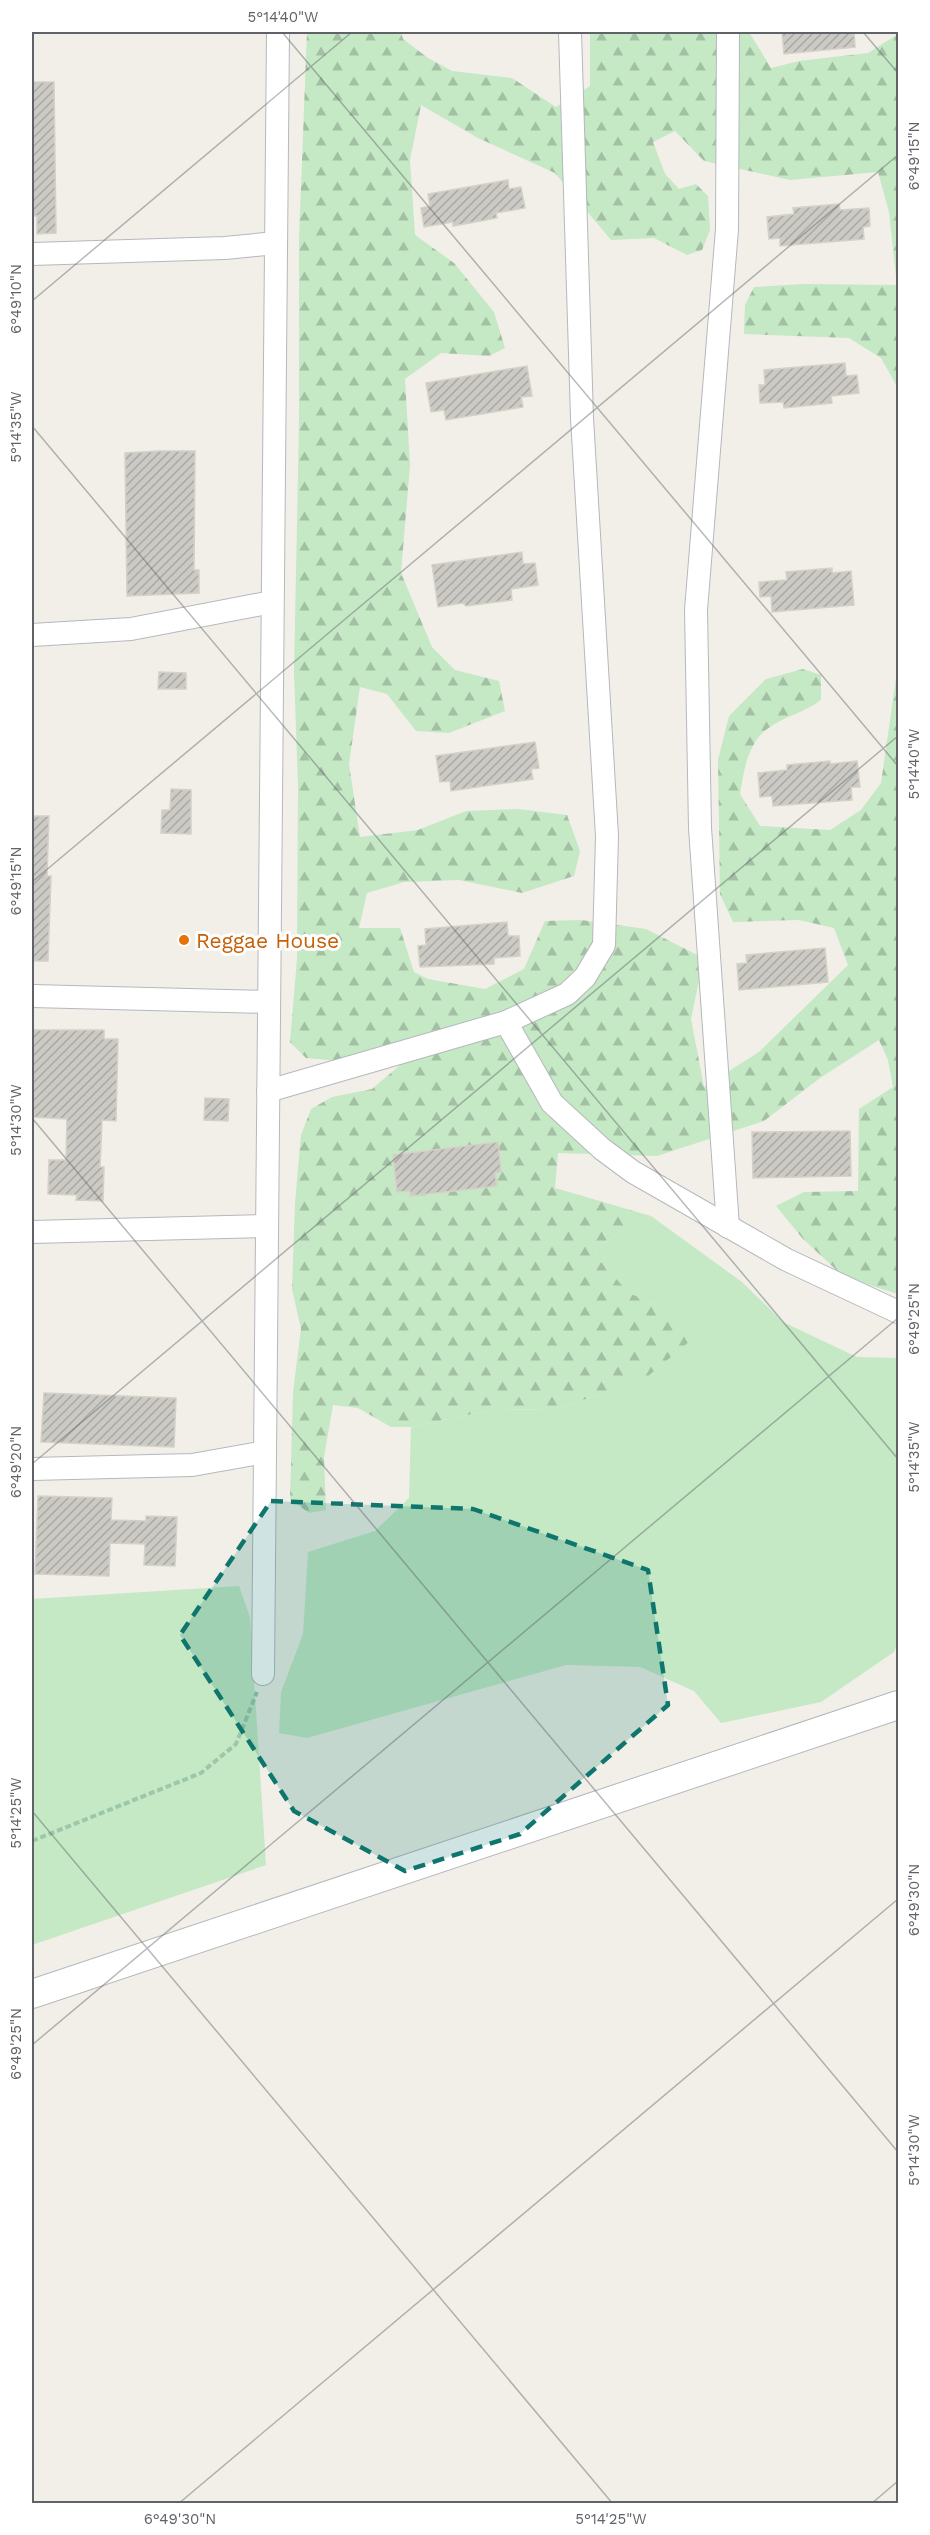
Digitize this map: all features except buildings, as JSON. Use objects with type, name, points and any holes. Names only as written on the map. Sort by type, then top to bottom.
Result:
[{"type":"street","points":[[263,1674],[278,32]]},
{"type":"street","points":[[268,1091],[506,1022],[567,994],[585,977],[604,945],[607,836],[582,418],[570,32]]},
{"type":"street","points":[[728,32],[727,229],[696,610],[700,828],[728,1227]]},
{"type":"street","points":[[32,254],[225,248],[276,243]]},
{"type":"street","points":[[32,635],[131,629],[272,602]]},
{"type":"street","points":[[32,996],[269,1002]]},
{"type":"street","points":[[506,1022],[552,1103],[577,1128],[633,1172],[788,1260],[898,1312]]},
{"type":"street","points":[[32,1232],[267,1226]]},
{"type":"street","points":[[32,1469],[192,1464],[265,1452]]},
{"type":"street","points":[[32,1994],[898,1705]]},
{"type":"path","points":[[32,1841],[201,1773],[236,1744],[263,1674]]},
{"type":"highlighted area","points":[[271,1501],[473,1509],[648,1570],[668,1705],[520,1834],[405,1871],[294,1811],[180,1635]]},
{"type":"green space","points":[[307,32],[401,32],[403,39],[428,58],[452,71],[512,78],[556,107],[590,86],[590,32],[749,32],[771,68],[799,61],[868,53],[898,34],[898,388],[881,358],[849,338],[744,334],[745,305],[754,287],[804,284],[897,285],[889,212],[878,172],[790,180],[704,161],[675,131],[653,142],[665,174],[679,189],[696,184],[708,196],[710,230],[702,250],[687,255],[654,238],[611,240],[555,173],[478,138],[421,105],[410,160],[415,235],[454,263],[494,312],[505,348],[489,356],[441,353],[405,379],[410,465],[401,573],[432,647],[455,670],[499,681],[505,711],[449,733],[416,731],[387,694],[360,687],[349,764],[360,837],[418,830],[466,811],[518,809],[567,815],[580,851],[574,876],[522,893],[459,880],[404,882],[367,893],[359,928],[400,928],[414,972],[428,979],[485,989],[524,969],[545,921],[581,920],[646,929],[701,957],[701,971],[691,1019],[704,1087],[759,1052],[848,965],[834,928],[799,920],[733,922],[720,894],[718,760],[729,716],[766,679],[803,669],[821,675],[821,700],[776,723],[757,740],[748,757],[740,794],[760,826],[830,830],[861,810],[881,783],[898,664],[898,1294],[844,1277],[803,1239],[776,1206],[804,1192],[858,1191],[859,1109],[893,1087],[888,1060],[879,1040],[820,1078],[764,1121],[657,1156],[558,1153],[555,1188],[651,1216],[603,1243],[594,1254],[629,1293],[668,1310],[690,1341],[647,1377],[558,1409],[491,1410],[411,1427],[391,1427],[358,1408],[333,1405],[324,1457],[326,1510],[309,1513],[290,1499],[293,1392],[301,1329],[292,1289],[295,1203],[301,1135],[311,1109],[332,1097],[372,1089],[399,1066],[386,1047],[339,1061],[306,1058],[290,1042],[297,959],[298,785],[294,673],[299,423],[299,238]]},
{"type":"green space","points":[[651,1216],[742,1282],[783,1322],[857,1357],[898,1358],[898,1643],[894,1652],[821,1702],[721,1723],[694,1691],[640,1667],[566,1665],[307,1738],[279,1733],[281,1692],[303,1634],[308,1552],[375,1531],[409,1498],[411,1427],[491,1410],[558,1409],[647,1377],[668,1310],[629,1293],[594,1254],[603,1243]]},
{"type":"green space","points":[[239,1586],[250,1617],[266,1865],[32,1945],[32,1599]]},
{"type":"place","name":"Reggae House","points":[[184,940]]}]
